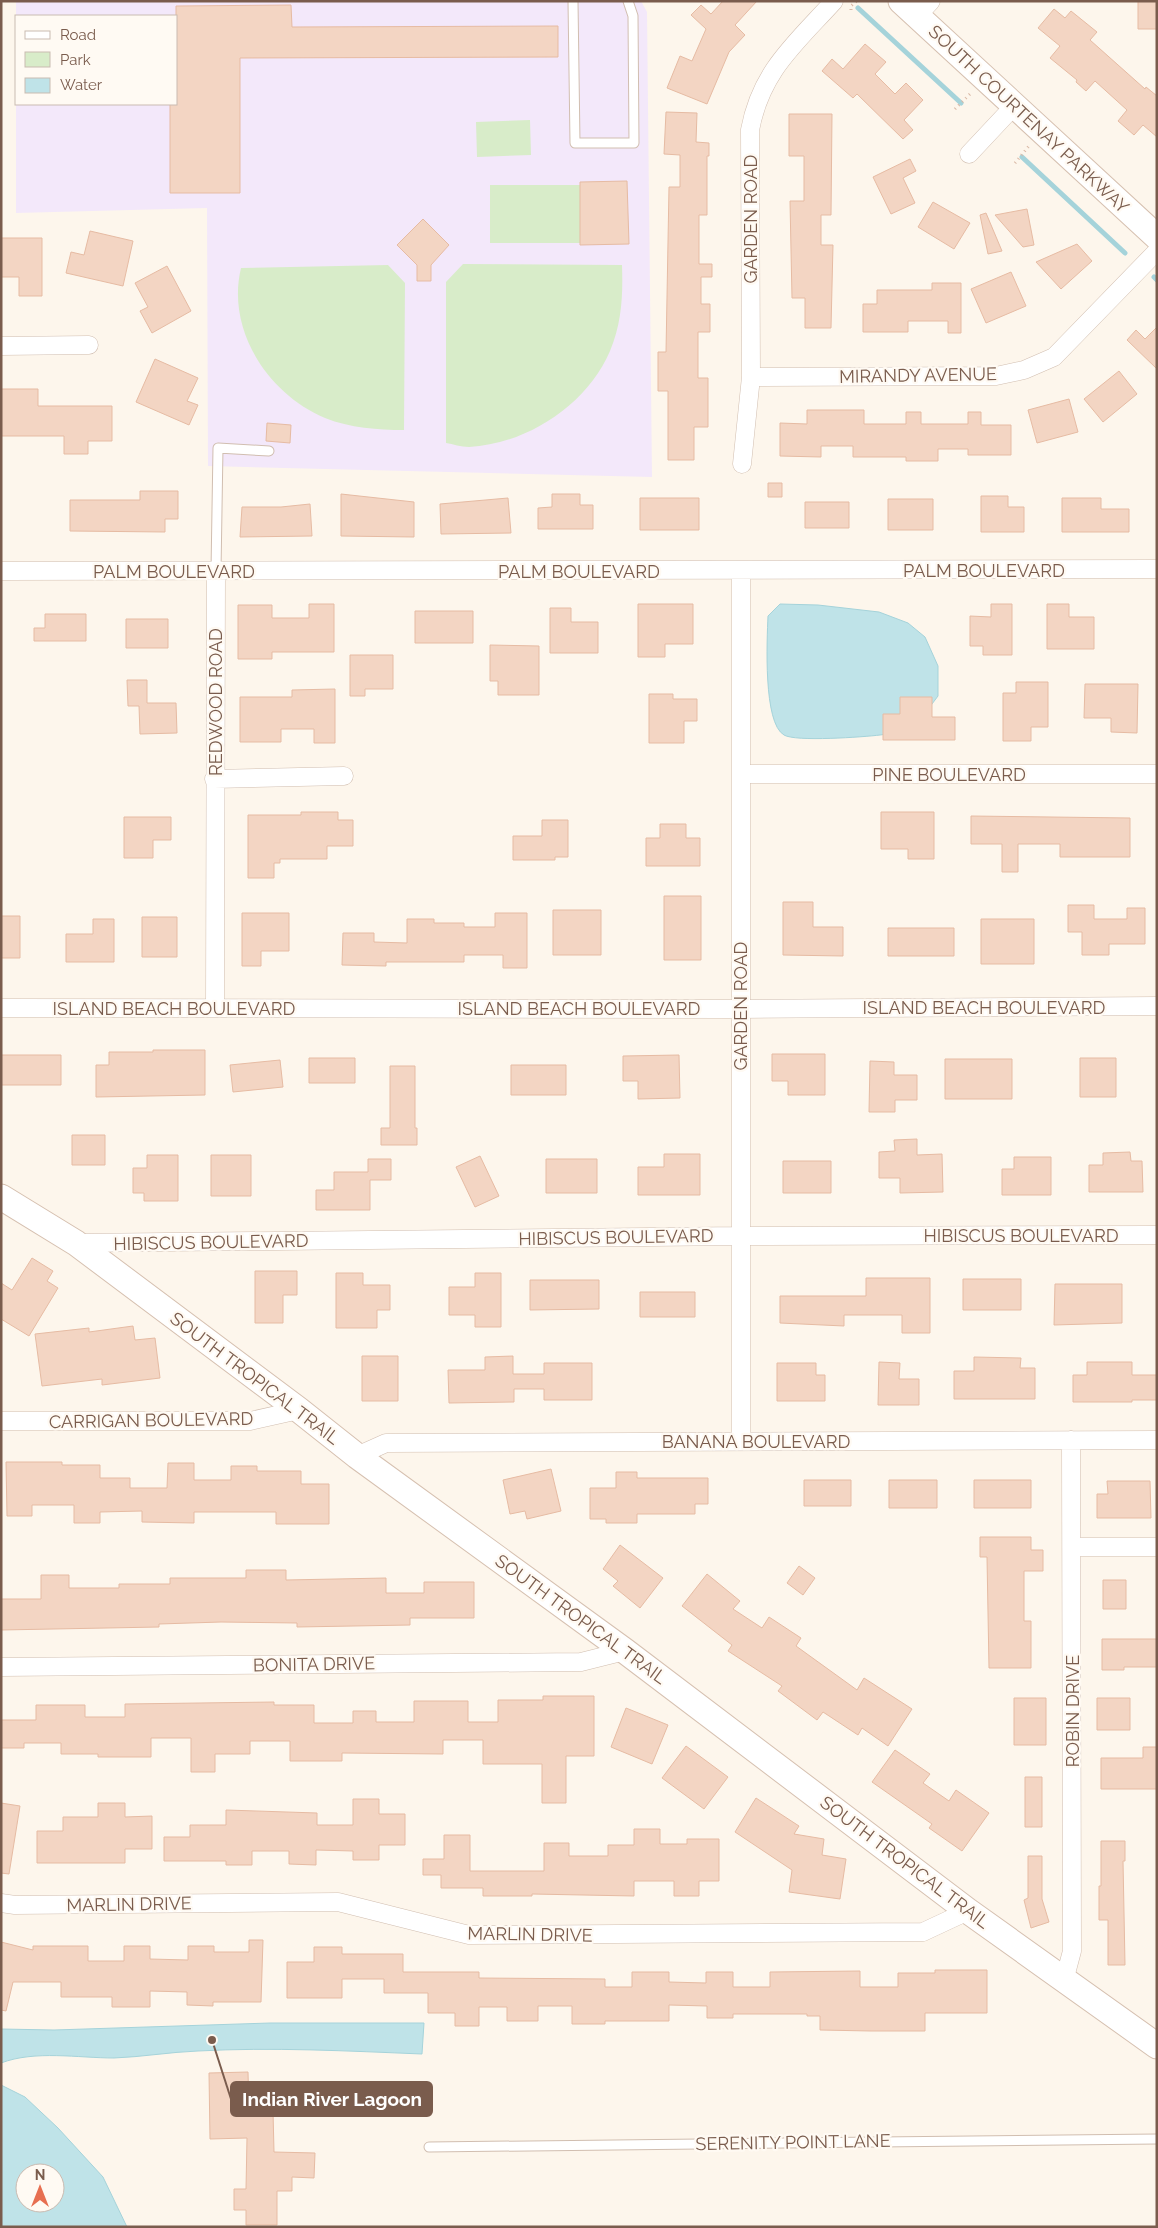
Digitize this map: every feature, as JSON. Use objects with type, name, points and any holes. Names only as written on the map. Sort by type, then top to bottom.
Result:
[{"type":"street","name":"GARDEN ROAD","points":[[742,464],[751,377],[750,130],[755,106],[774,68],[834,1]]},
{"type":"street","name":"SOUTH COURTENAY PARKWAY","points":[[917,6],[1014,106],[1157,237]]},
{"type":"street","points":[[969,154],[1014,106]]},
{"type":"street","name":"MIRANDY AVENUE","points":[[751,377],[996,376],[1024,370],[1054,357],[1157,251]]},
{"type":"street","points":[[1,346],[88,345]]},
{"type":"street","name":"PALM BOULEVARD","points":[[1,572],[1157,569]]},
{"type":"street","name":"REDWOOD ROAD","points":[[215,1008],[214,778],[216,571]]},
{"type":"street","name":"GARDEN ROAD","points":[[741,571],[741,1441]]},
{"type":"street","name":"PINE BOULEVARD","points":[[742,774],[1157,774]]},
{"type":"street","points":[[214,778],[344,776]]},
{"type":"street","name":"ISLAND BEACH BOULEVARD","points":[[1,1008],[740,1009],[1157,1006]]},
{"type":"street","name":"SOUTH TROPICAL TRAIL","points":[[1,1197],[76,1243],[358,1456],[625,1651],[968,1911],[1157,2046]]},
{"type":"street","name":"HIBISCUS BOULEVARD","points":[[76,1243],[740,1236],[1157,1235]]},
{"type":"street","name":"CARRIGAN BOULEVARD","points":[[1,1420],[250,1421],[299,1410]]},
{"type":"street","name":"ROBIN DRIVE","points":[[1064,1981],[1072,1951],[1073,1547],[1071,1440]]},
{"type":"street","name":"BANANA BOULEVARD","points":[[358,1456],[386,1443],[1157,1440]]},
{"type":"street","points":[[1073,1547],[1157,1547]]},
{"type":"street","name":"BONITA DRIVE","points":[[1,1667],[582,1662],[625,1651]]},
{"type":"street","name":"MARLIN DRIVE","points":[[1,1903],[15,1905],[338,1902],[469,1936],[923,1932],[968,1911]]},
{"type":"lane","points":[[573,1],[575,144],[634,143],[633,16],[628,1]]},
{"type":"lane","name":"REDWOOD ROAD","points":[[216,571],[218,448],[269,451]]},
{"type":"lane","name":"SERENITY POINT LANE","points":[[429,2147],[1157,2139]]},
{"type":"path","points":[[851,10],[851,6],[857,1]]},
{"type":"path","points":[[955,109],[974,90]]},
{"type":"path","points":[[1015,163],[1032,142]]},
{"type":"shaded area","points":[[16,1],[641,1],[647,12],[652,477],[208,466],[207,208],[16,213],[16,105],[178,105],[178,15],[16,15]]},
{"type":"green space","points":[[530,120],[531,155],[477,157],[476,122]]},
{"type":"green space","points":[[490,185],[580,185],[580,243],[490,243]]},
{"type":"green space","points":[[463,264],[622,265],[622,298],[617,330],[610,351],[600,371],[586,388],[571,404],[533,430],[491,444],[469,447],[446,443],[446,282]]},
{"type":"green space","points":[[388,265],[405,283],[404,430],[374,429],[344,424],[325,418],[304,407],[269,376],[256,357],[246,336],[240,314],[238,291],[241,268]]},
{"type":"water","points":[[780,604],[818,605],[879,612],[908,623],[925,637],[938,666],[938,696],[914,728],[884,735],[845,738],[815,739],[784,735],[777,727],[772,715],[767,661],[768,616]]},
{"type":"water","points":[[270,2023],[424,2023],[422,2054],[254,2049],[114,2058],[42,2056],[14,2059],[1,2063],[1,2029],[54,2030]]},
{"type":"water","points":[[1,2085],[25,2097],[58,2128],[103,2177],[127,2227],[1,2227]]},
{"type":"building","points":[[723,1],[757,1],[735,25],[745,35],[729,52],[707,104],[667,88],[680,56],[692,61],[706,29],[691,15],[701,5],[711,14]]},
{"type":"building","points":[[1138,1],[1157,1],[1157,29],[1138,29]]},
{"type":"building","points":[[291,5],[292,27],[558,26],[558,57],[240,58],[240,193],[170,193],[170,105],[178,105],[178,15],[176,15],[176,6]]},
{"type":"building","points":[[1054,9],[1065,18],[1071,11],[1097,32],[1090,40],[1145,89],[1146,87],[1157,96],[1157,137],[1143,125],[1134,135],[1118,121],[1127,110],[1095,81],[1086,91],[1076,82],[1077,80],[1050,58],[1060,46],[1038,28]]},
{"type":"building","points":[[865,44],[886,62],[875,74],[895,94],[906,83],[923,100],[904,120],[913,130],[903,139],[857,94],[853,98],[822,71],[832,59],[843,69]]},
{"type":"building","points":[[666,112],[697,113],[696,142],[709,143],[709,156],[707,156],[707,215],[699,215],[699,264],[712,264],[712,277],[701,277],[701,304],[710,304],[710,332],[698,332],[698,378],[708,378],[708,427],[694,427],[694,460],[668,460],[668,391],[658,391],[658,352],[666,352],[669,187],[680,187],[680,155],[664,154]]},
{"type":"building","points":[[789,114],[832,114],[831,215],[821,215],[821,245],[833,245],[831,328],[805,328],[805,298],[792,298],[790,201],[804,201],[804,156],[789,156]]},
{"type":"building","points":[[910,159],[916,171],[903,178],[915,203],[891,214],[873,177]]},
{"type":"building","points":[[627,181],[629,244],[580,245],[580,182]]},
{"type":"building","points":[[933,202],[970,223],[954,249],[918,227]]},
{"type":"building","points":[[1027,209],[1034,245],[1023,247],[995,215]]},
{"type":"building","points":[[986,213],[1002,251],[988,254],[980,215]]},
{"type":"building","points":[[423,219],[449,245],[431,265],[431,281],[417,281],[417,265],[397,245]]},
{"type":"building","points":[[90,231],[133,241],[123,286],[66,273],[71,252],[84,255]]},
{"type":"building","points":[[1,238],[42,238],[42,296],[19,296],[19,277],[1,277]]},
{"type":"building","points":[[1077,244],[1092,261],[1061,289],[1036,262]]},
{"type":"building","points":[[167,266],[191,311],[152,333],[140,311],[148,307],[135,283]]},
{"type":"building","points":[[1011,272],[1026,306],[986,323],[971,289]]},
{"type":"building","points":[[932,283],[961,283],[961,333],[948,333],[948,321],[908,321],[908,332],[863,332],[863,304],[877,304],[877,290],[932,290]]},
{"type":"building","points":[[1157,327],[1157,369],[1127,340],[1136,330],[1145,339]]},
{"type":"building","points":[[155,359],[198,378],[187,401],[198,405],[189,425],[136,402]]},
{"type":"building","points":[[1119,371],[1137,394],[1103,422],[1084,399]]},
{"type":"building","points":[[1,389],[38,389],[38,406],[112,406],[112,441],[88,441],[88,454],[64,454],[64,436],[1,436]]},
{"type":"building","points":[[1069,399],[1078,432],[1037,443],[1028,410]]},
{"type":"building","points":[[807,410],[864,410],[864,424],[906,424],[906,412],[921,412],[921,424],[968,424],[968,412],[981,412],[981,425],[1011,425],[1011,455],[968,455],[968,449],[938,449],[938,461],[906,461],[906,457],[853,457],[853,446],[821,446],[821,457],[780,456],[780,423],[807,424]]},
{"type":"building","points":[[267,423],[291,425],[290,443],[266,441]]},
{"type":"building","points":[[768,483],[782,483],[782,497],[768,497]]},
{"type":"building","points":[[140,491],[178,491],[178,519],[165,519],[165,532],[70,531],[70,500],[140,500]]},
{"type":"building","points":[[341,494],[414,502],[414,537],[341,536]]},
{"type":"building","points":[[552,494],[580,494],[580,505],[593,505],[593,529],[538,529],[538,508],[552,507]]},
{"type":"building","points":[[981,496],[1008,496],[1008,507],[1024,507],[1024,532],[981,532]]},
{"type":"building","points":[[508,498],[511,533],[441,534],[440,504]]},
{"type":"building","points":[[640,498],[699,498],[699,530],[640,530]]},
{"type":"building","points":[[1062,498],[1101,498],[1101,509],[1129,509],[1129,532],[1062,532]]},
{"type":"building","points":[[888,499],[933,499],[933,530],[888,530]]},
{"type":"building","points":[[805,502],[849,502],[849,528],[805,528]]},
{"type":"building","points":[[310,504],[312,536],[240,537],[242,507],[281,507]]},
{"type":"building","points":[[309,604],[334,604],[334,652],[272,652],[272,659],[238,659],[238,605],[272,605],[272,618],[309,618]]},
{"type":"building","points":[[638,604],[693,604],[693,644],[665,644],[665,657],[638,657]]},
{"type":"building","points":[[991,604],[1012,604],[1012,655],[983,655],[983,646],[970,646],[970,616],[991,617]]},
{"type":"building","points":[[1047,604],[1069,604],[1069,617],[1094,617],[1094,649],[1047,649]]},
{"type":"building","points":[[550,608],[571,608],[571,622],[598,622],[598,653],[550,653]]},
{"type":"building","points":[[415,611],[473,611],[473,643],[415,643]]},
{"type":"building","points":[[45,614],[86,614],[86,641],[34,641],[34,628],[45,628]]},
{"type":"building","points":[[126,619],[168,619],[168,648],[126,648]]},
{"type":"building","points":[[490,645],[539,646],[539,695],[498,695],[498,681],[490,681]]},
{"type":"building","points":[[350,655],[393,655],[393,689],[365,689],[365,696],[350,696]]},
{"type":"building","points":[[127,680],[147,680],[147,703],[176,703],[177,733],[140,734],[139,706],[128,706]]},
{"type":"building","points":[[1016,682],[1048,682],[1048,727],[1031,727],[1031,741],[1003,741],[1003,693],[1016,693]]},
{"type":"building","points":[[1085,684],[1138,684],[1137,733],[1111,732],[1111,718],[1084,718]]},
{"type":"building","points":[[335,689],[335,743],[314,743],[314,729],[281,729],[281,742],[240,742],[240,697],[292,697],[292,690]]},
{"type":"building","points":[[649,694],[673,694],[673,699],[697,699],[697,721],[684,721],[684,743],[649,743]]},
{"type":"building","points":[[900,697],[932,697],[932,717],[955,717],[955,740],[883,740],[883,714],[900,714]]},
{"type":"building","points":[[301,812],[338,812],[338,820],[353,820],[353,846],[327,846],[327,859],[280,859],[280,863],[274,863],[274,878],[248,878],[248,815],[301,815]]},
{"type":"building","points":[[881,812],[934,812],[934,859],[908,859],[908,849],[881,849]]},
{"type":"building","points":[[971,816],[1130,818],[1130,857],[1060,857],[1060,844],[1018,844],[1018,872],[1002,872],[1002,844],[971,844]]},
{"type":"building","points":[[124,817],[171,817],[171,840],[153,840],[153,858],[124,858]]},
{"type":"building","points":[[542,820],[568,820],[568,857],[555,857],[555,860],[513,860],[513,836],[542,836]]},
{"type":"building","points":[[660,824],[686,824],[686,838],[700,838],[700,866],[646,866],[646,838],[660,838]]},
{"type":"building","points":[[664,896],[701,896],[701,960],[664,960]]},
{"type":"building","points":[[783,902],[813,902],[813,927],[843,927],[843,956],[783,955]]},
{"type":"building","points":[[1068,905],[1094,905],[1094,919],[1127,919],[1127,908],[1145,908],[1145,944],[1109,944],[1109,955],[1082,955],[1082,932],[1068,932]]},
{"type":"building","points":[[553,910],[601,910],[601,955],[553,955]]},
{"type":"building","points":[[242,913],[289,913],[289,951],[261,951],[261,966],[242,966]]},
{"type":"building","points":[[495,913],[527,913],[527,968],[503,968],[503,955],[464,955],[464,962],[386,962],[386,966],[342,965],[343,933],[374,933],[374,942],[407,943],[407,919],[434,919],[434,923],[464,923],[464,927],[495,927]]},
{"type":"building","points":[[1,916],[20,916],[20,958],[1,958]]},
{"type":"building","points":[[142,917],[177,917],[177,957],[142,957]]},
{"type":"building","points":[[93,919],[114,919],[114,962],[66,962],[66,934],[93,934]]},
{"type":"building","points":[[981,919],[1034,919],[1034,964],[981,964]]},
{"type":"building","points":[[888,928],[954,928],[954,956],[888,956]]},
{"type":"building","points":[[153,1050],[205,1050],[205,1095],[96,1097],[96,1065],[109,1065],[109,1052],[153,1052]]},
{"type":"building","points":[[772,1054],[825,1054],[825,1095],[788,1095],[788,1081],[772,1081]]},
{"type":"building","points":[[1,1055],[61,1055],[61,1085],[1,1085]]},
{"type":"building","points":[[679,1055],[680,1098],[638,1099],[638,1081],[623,1081],[623,1056]]},
{"type":"building","points":[[309,1058],[355,1058],[355,1083],[309,1083]]},
{"type":"building","points":[[1080,1058],[1116,1058],[1116,1097],[1080,1097]]},
{"type":"building","points":[[945,1059],[1012,1059],[1012,1099],[945,1099]]},
{"type":"building","points":[[280,1060],[283,1087],[233,1092],[230,1065]]},
{"type":"building","points":[[870,1061],[894,1062],[894,1075],[917,1075],[917,1100],[895,1100],[895,1112],[869,1112]]},
{"type":"building","points":[[511,1065],[566,1065],[566,1095],[511,1095]]},
{"type":"building","points":[[390,1066],[415,1066],[415,1128],[417,1128],[417,1145],[381,1145],[381,1128],[390,1128]]},
{"type":"building","points":[[72,1135],[105,1135],[105,1165],[72,1165]]},
{"type":"building","points":[[917,1139],[917,1155],[942,1154],[943,1192],[900,1193],[900,1178],[879,1178],[879,1152],[895,1151],[894,1140]]},
{"type":"building","points":[[1130,1152],[1131,1161],[1142,1161],[1143,1192],[1089,1192],[1089,1165],[1103,1165],[1103,1153]]},
{"type":"building","points":[[664,1154],[700,1154],[700,1195],[638,1195],[638,1167],[664,1167]]},
{"type":"building","points":[[147,1155],[178,1155],[178,1201],[144,1201],[144,1193],[133,1193],[133,1168],[147,1168]]},
{"type":"building","points":[[211,1155],[251,1155],[251,1196],[211,1196]]},
{"type":"building","points":[[480,1156],[499,1196],[475,1207],[456,1167]]},
{"type":"building","points":[[1014,1157],[1051,1157],[1051,1195],[1002,1195],[1002,1169],[1014,1169]]},
{"type":"building","points":[[368,1159],[391,1159],[391,1180],[370,1180],[370,1210],[316,1210],[316,1190],[334,1190],[334,1172],[368,1172]]},
{"type":"building","points":[[546,1159],[597,1159],[597,1193],[546,1193]]},
{"type":"building","points":[[783,1161],[831,1161],[831,1193],[783,1193]]},
{"type":"building","points":[[32,1258],[53,1271],[47,1281],[58,1288],[29,1336],[1,1319],[1,1283],[12,1290]]},
{"type":"building","points":[[255,1271],[297,1271],[297,1295],[283,1295],[283,1323],[255,1323]]},
{"type":"building","points":[[336,1273],[363,1273],[363,1285],[390,1285],[390,1310],[377,1310],[377,1328],[336,1328]]},
{"type":"building","points":[[475,1273],[501,1273],[501,1327],[475,1327],[475,1315],[449,1315],[449,1287],[475,1287]]},
{"type":"building","points":[[866,1278],[930,1278],[930,1333],[902,1333],[902,1315],[844,1315],[844,1326],[780,1323],[780,1296],[866,1296]]},
{"type":"building","points":[[963,1279],[1021,1279],[1021,1310],[963,1310]]},
{"type":"building","points":[[530,1280],[599,1280],[599,1309],[530,1310]]},
{"type":"building","points":[[1055,1284],[1122,1284],[1122,1323],[1054,1325]]},
{"type":"building","points":[[640,1292],[695,1292],[695,1317],[640,1317]]},
{"type":"building","points":[[133,1326],[135,1340],[155,1338],[160,1378],[102,1385],[102,1379],[42,1386],[35,1334],[89,1328],[89,1332]]},
{"type":"building","points":[[362,1356],[398,1356],[398,1401],[362,1401]]},
{"type":"building","points":[[513,1356],[513,1374],[544,1374],[544,1363],[592,1363],[592,1400],[544,1400],[544,1389],[514,1389],[514,1402],[449,1403],[448,1370],[485,1370],[485,1357]]},
{"type":"building","points":[[974,1357],[1021,1358],[1020,1368],[1035,1368],[1035,1399],[954,1399],[954,1371],[974,1371]]},
{"type":"building","points":[[879,1362],[900,1363],[899,1379],[919,1379],[919,1405],[878,1405]]},
{"type":"building","points":[[1087,1362],[1132,1362],[1132,1375],[1157,1375],[1157,1400],[1073,1402],[1073,1375],[1087,1375]]},
{"type":"building","points":[[777,1363],[816,1363],[816,1375],[825,1375],[825,1401],[777,1401]]},
{"type":"building","points":[[6,1462],[62,1462],[62,1465],[100,1465],[100,1478],[130,1478],[130,1488],[167,1488],[168,1463],[194,1463],[194,1480],[231,1480],[231,1466],[257,1466],[257,1471],[301,1471],[301,1484],[329,1484],[329,1524],[276,1524],[276,1512],[194,1512],[194,1523],[142,1522],[142,1511],[100,1512],[100,1523],[74,1523],[74,1505],[32,1505],[32,1516],[7,1516]]},
{"type":"building","points":[[551,1469],[561,1511],[527,1519],[525,1511],[510,1514],[503,1480]]},
{"type":"building","points":[[616,1472],[637,1472],[637,1478],[708,1478],[708,1504],[695,1504],[695,1514],[637,1514],[637,1523],[606,1523],[606,1519],[590,1519],[590,1488],[616,1488]]},
{"type":"building","points":[[804,1480],[851,1480],[851,1506],[804,1506]]},
{"type":"building","points":[[889,1480],[937,1480],[937,1508],[889,1508]]},
{"type":"building","points":[[974,1480],[1031,1480],[1031,1508],[974,1508]]},
{"type":"building","points":[[1107,1481],[1150,1481],[1151,1518],[1097,1518],[1097,1494],[1108,1494]]},
{"type":"building","points":[[980,1537],[1031,1537],[1031,1550],[1043,1550],[1043,1571],[1024,1571],[1024,1621],[1031,1621],[1031,1668],[989,1668],[987,1557],[980,1557]]},
{"type":"building","points":[[620,1545],[663,1578],[640,1608],[613,1586],[618,1581],[603,1569]]},
{"type":"building","points":[[799,1566],[815,1578],[803,1595],[787,1583]]},
{"type":"building","points":[[246,1570],[286,1570],[286,1580],[386,1578],[386,1593],[424,1593],[424,1582],[474,1582],[474,1618],[410,1618],[410,1625],[297,1627],[297,1623],[221,1622],[159,1624],[159,1627],[1,1630],[1,1599],[41,1599],[41,1575],[69,1575],[69,1588],[119,1588],[119,1584],[170,1584],[170,1578],[246,1578]]},
{"type":"building","points":[[707,1574],[740,1601],[733,1609],[762,1628],[769,1617],[801,1638],[796,1646],[857,1690],[864,1678],[912,1709],[888,1746],[862,1728],[858,1735],[823,1712],[817,1720],[778,1691],[782,1686],[728,1651],[732,1645],[682,1606]]},
{"type":"building","points":[[1103,1580],[1126,1580],[1126,1609],[1103,1609]]},
{"type":"building","points":[[1102,1639],[1157,1639],[1157,1667],[1124,1667],[1124,1670],[1102,1670]]},
{"type":"building","points":[[543,1696],[594,1696],[594,1756],[566,1756],[566,1803],[542,1803],[542,1764],[483,1764],[483,1740],[443,1740],[443,1754],[342,1753],[342,1761],[290,1761],[290,1741],[250,1741],[250,1754],[215,1754],[215,1772],[191,1772],[191,1738],[151,1738],[151,1757],[98,1757],[98,1754],[61,1754],[61,1743],[24,1743],[24,1748],[1,1748],[1,1720],[36,1720],[36,1705],[85,1705],[85,1717],[125,1717],[125,1704],[274,1702],[274,1705],[314,1705],[314,1723],[353,1723],[353,1711],[376,1711],[376,1722],[414,1722],[414,1701],[468,1701],[468,1722],[498,1722],[498,1700],[543,1700]]},
{"type":"building","points":[[1014,1698],[1046,1698],[1046,1745],[1014,1745]]},
{"type":"building","points":[[1097,1698],[1130,1698],[1130,1730],[1097,1730]]},
{"type":"building","points":[[626,1708],[668,1725],[652,1764],[611,1747]]},
{"type":"building","points":[[686,1746],[728,1777],[704,1809],[662,1778]]},
{"type":"building","points":[[1143,1747],[1157,1747],[1157,1789],[1101,1789],[1101,1758],[1143,1758]]},
{"type":"building","points":[[895,1750],[930,1774],[923,1783],[949,1801],[956,1790],[989,1813],[962,1851],[929,1828],[932,1824],[872,1782]]},
{"type":"building","points":[[1025,1777],[1042,1777],[1042,1827],[1025,1827]]},
{"type":"building","points":[[756,1798],[799,1826],[794,1834],[824,1839],[822,1855],[846,1859],[840,1899],[789,1892],[792,1870],[735,1832]]},
{"type":"building","points":[[353,1799],[379,1799],[379,1814],[405,1814],[405,1845],[379,1845],[379,1860],[353,1860],[353,1851],[316,1850],[316,1865],[289,1864],[289,1851],[252,1851],[252,1865],[226,1865],[226,1861],[164,1861],[164,1837],[190,1837],[190,1825],[226,1825],[226,1810],[317,1813],[317,1825],[353,1825]]},
{"type":"building","points":[[1,1803],[20,1806],[9,1874],[1,1873]]},
{"type":"building","points":[[98,1803],[125,1803],[125,1817],[152,1816],[152,1849],[125,1849],[125,1863],[37,1863],[37,1831],[63,1831],[63,1817],[98,1817]]},
{"type":"building","points":[[634,1829],[660,1829],[660,1844],[687,1844],[687,1839],[719,1839],[719,1881],[699,1881],[699,1896],[674,1896],[674,1881],[634,1881],[634,1896],[532,1894],[532,1896],[483,1896],[483,1888],[441,1888],[441,1875],[423,1875],[423,1859],[444,1859],[444,1835],[470,1835],[470,1871],[544,1871],[544,1843],[569,1843],[569,1856],[608,1856],[608,1845],[634,1845]]},
{"type":"building","points":[[1101,1841],[1125,1841],[1125,1861],[1123,1861],[1125,1965],[1108,1965],[1108,1920],[1099,1920]]},
{"type":"building","points":[[1028,1856],[1042,1856],[1042,1899],[1049,1922],[1031,1928],[1024,1900],[1028,1898]]},
{"type":"building","points":[[249,1940],[263,1940],[261,2002],[213,2002],[213,2006],[187,2005],[187,1992],[150,1991],[150,2007],[112,2007],[112,1997],[61,1997],[61,1982],[13,1982],[6,2011],[1,2010],[1,1942],[33,1950],[33,1946],[88,1946],[88,1961],[124,1961],[124,1946],[150,1946],[150,1959],[188,1960],[188,1946],[214,1946],[214,1952],[249,1952]]},
{"type":"building","points":[[314,1947],[342,1947],[342,1954],[403,1954],[403,1972],[479,1972],[479,1978],[605,1979],[605,1987],[632,1987],[632,1972],[669,1972],[669,1982],[706,1983],[706,1972],[733,1972],[733,1987],[770,1987],[770,1972],[860,1971],[860,1987],[898,1987],[898,1973],[935,1973],[935,1970],[987,1970],[987,2013],[925,2013],[925,2031],[871,2031],[820,2030],[820,2016],[807,2016],[807,2014],[733,2014],[733,2018],[707,2018],[707,2006],[669,2005],[669,2021],[605,2021],[605,2024],[572,2024],[572,2006],[538,2006],[538,2021],[507,2021],[507,2007],[479,2007],[479,2026],[455,2026],[455,2013],[428,2013],[428,1993],[384,1993],[384,1979],[342,1979],[342,1998],[287,1998],[287,1962],[314,1962]]},
{"type":"building","points":[[248,2072],[249,2111],[273,2111],[274,2152],[315,2153],[314,2178],[292,2177],[292,2191],[277,2191],[277,2225],[246,2225],[246,2210],[234,2210],[234,2189],[246,2189],[247,2138],[210,2139],[209,2073]]},
{"type":"waterway","points":[[858,8],[961,103]]},
{"type":"waterway","points":[[1022,157],[1125,253]]},
{"type":"waterway","points":[[1154,277],[1157,280]]},
{"type":"place","name":"Indian River Lagoon","points":[[212,2040]]}]
